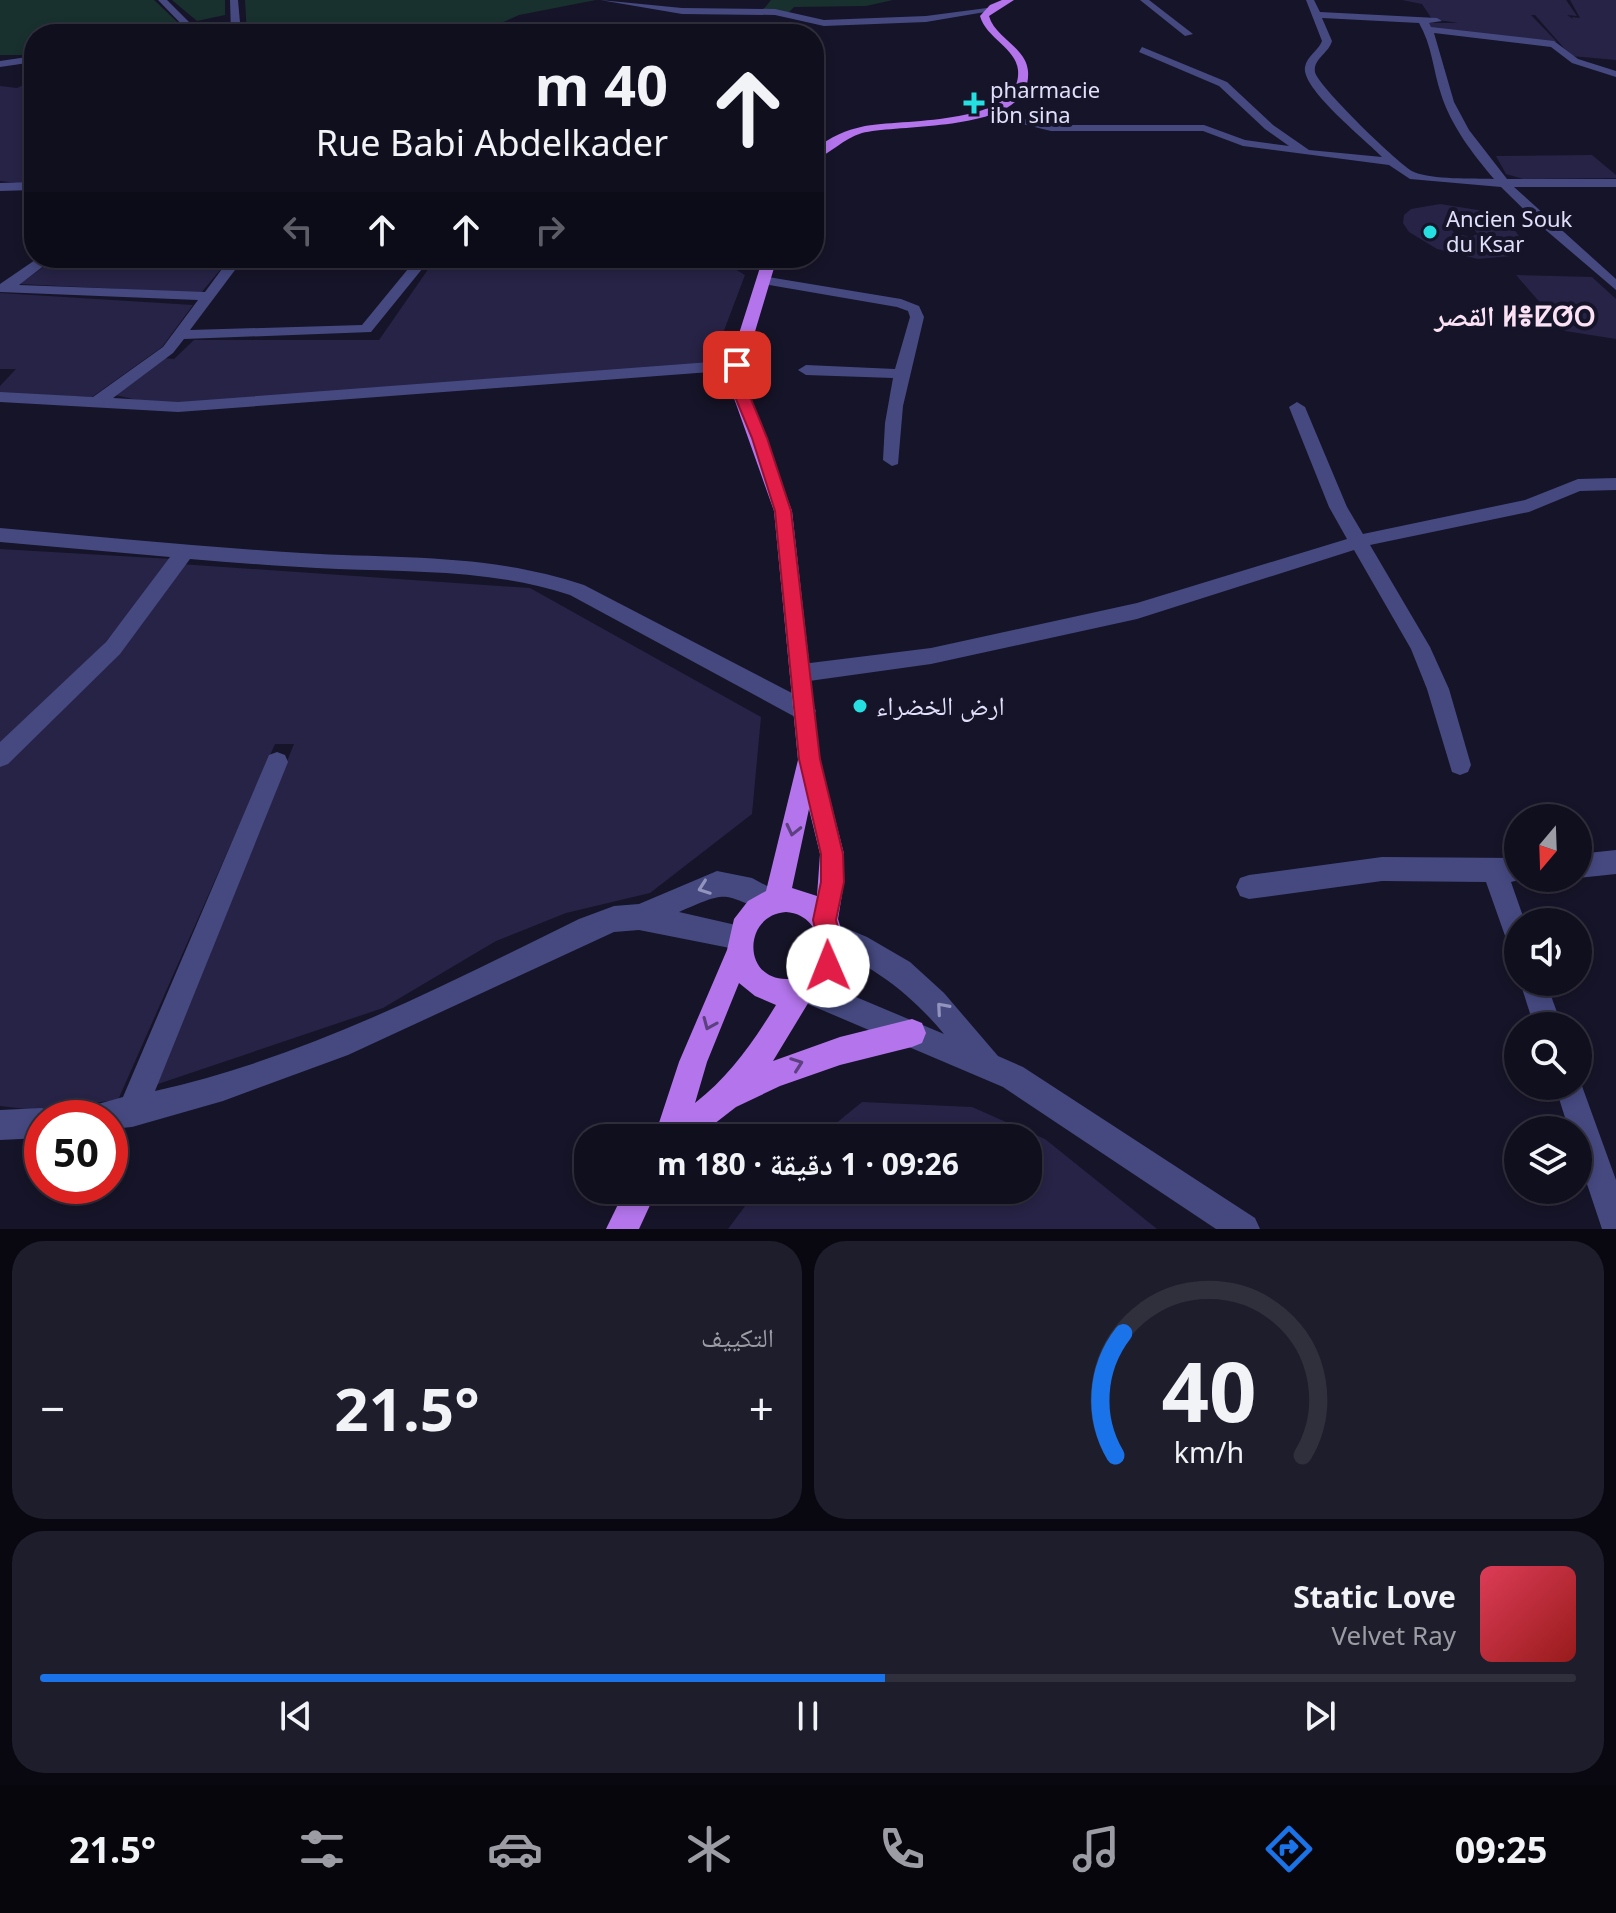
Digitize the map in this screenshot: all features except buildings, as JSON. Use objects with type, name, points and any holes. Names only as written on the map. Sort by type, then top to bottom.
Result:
[{"type":"main road","points":[[824,149],[835,140],[864,129],[987,114],[1013,99],[1021,85],[1023,70],[1019,59],[987,27],[984,19],[987,11],[1010,0]]},
{"type":"main road","points":[[740,944],[744,968],[754,981],[767,990],[784,994],[803,990],[819,979],[828,966],[832,950],[828,927],[832,854],[809,759],[783,511],[742,397],[737,365],[766,268]]},
{"type":"main road","points":[[774,901],[809,759]]},
{"type":"main road","points":[[674,1124],[693,1062],[746,922],[757,910],[774,901],[804,903],[828,927]]},
{"type":"main road","points":[[726,1097],[767,1046],[803,990]]},
{"type":"main road","points":[[689,1124],[726,1097],[780,1070],[828,1053],[912,1033]]},
{"type":"main road","points":[[622,1229],[635,1204]]},
{"type":"street","points":[[162,0],[186,24]]},
{"type":"street","points":[[234,0],[235,24]]},
{"type":"street","points":[[604,0],[682,11],[775,12],[824,23],[895,21],[961,10],[987,11]]},
{"type":"street","points":[[1144,0],[1188,34]]},
{"type":"street","points":[[1310,0],[1318,15],[1326,46],[1310,63],[1310,76],[1323,94],[1379,144],[1392,162],[1416,177],[1500,183],[1616,183]]},
{"type":"street","points":[[1318,15],[1426,25],[1554,44],[1575,61],[1615,72]]},
{"type":"street","points":[[1426,25],[1453,21]]},
{"type":"street","points":[[1426,25],[1448,100],[1473,145],[1500,183],[1616,286]]},
{"type":"street","points":[[1142,50],[1223,84],[1269,127],[1306,153]]},
{"type":"street","points":[[0,62],[24,60]]},
{"type":"street","points":[[987,114],[1051,128],[1204,128],[1243,143],[1330,157],[1392,162]]},
{"type":"street","points":[[0,187],[24,186]]},
{"type":"street","points":[[3,288],[32,268]]},
{"type":"street","points":[[96,403],[168,350],[230,268]]},
{"type":"street","points":[[180,335],[366,329],[416,268]]},
{"type":"street","points":[[770,268],[914,309],[917,317],[890,428],[892,460]]},
{"type":"street","points":[[3,288],[209,296]]},
{"type":"street","points":[[0,397],[178,407],[226,405],[737,365]]},
{"type":"street","points":[[806,370],[902,374]]},
{"type":"street","points":[[1297,407],[1338,507],[1420,647],[1438,689],[1460,765]]},
{"type":"street","points":[[802,673],[931,656],[1137,611],[1357,543],[1529,506],[1578,485],[1616,484]]},
{"type":"street","points":[[0,535],[306,561],[505,569],[545,577],[577,590],[805,711]]},
{"type":"street","points":[[0,757],[113,648],[185,551]]},
{"type":"street","points":[[132,1112],[277,762]]},
{"type":"street","points":[[1592,865],[1616,862]]},
{"type":"street","points":[[1249,887],[1382,869],[1504,870]]},
{"type":"street","points":[[128,1113],[287,1066],[412,1015],[588,928],[614,919],[639,917],[717,883],[743,887],[774,901]]},
{"type":"street","points":[[639,917],[740,944]]},
{"type":"street","points":[[828,927],[866,947],[911,977],[936,1001],[989,1065]]},
{"type":"street","points":[[803,990],[989,1065],[1106,1136],[1244,1229]]},
{"type":"street","points":[[1574,1100],[1616,1225]]},
{"type":"street","points":[[0,1125],[24,1124]]},
{"type":"green space","points":[[0,0],[154,0],[179,24],[24,24],[24,55],[0,55]]},
{"type":"green space","points":[[172,0],[225,0],[225,15],[197,21]]},
{"type":"green space","points":[[245,0],[596,0],[519,15],[499,24],[246,24]]},
{"type":"green space","points":[[771,0],[893,0],[866,6],[794,7],[787,14],[763,10]]},
{"type":"place","name":"pharmacie ibn sina","points":[[974,103]]},
{"type":"place","name":"Ancien Souk du Ksar","points":[[1430,232]]},
{"type":"place","name":"ارض الخضراء","points":[[860,706]]},
{"type":"district","name":"القصر ⵍⴻⵇⵚⵔ","points":[[1515,316]]},
{"type":"route","points":[[737,365],[738,387],[776,484],[783,511],[809,759],[832,854],[832,882],[825,920],[831,935],[832,950],[828,966]]}]
